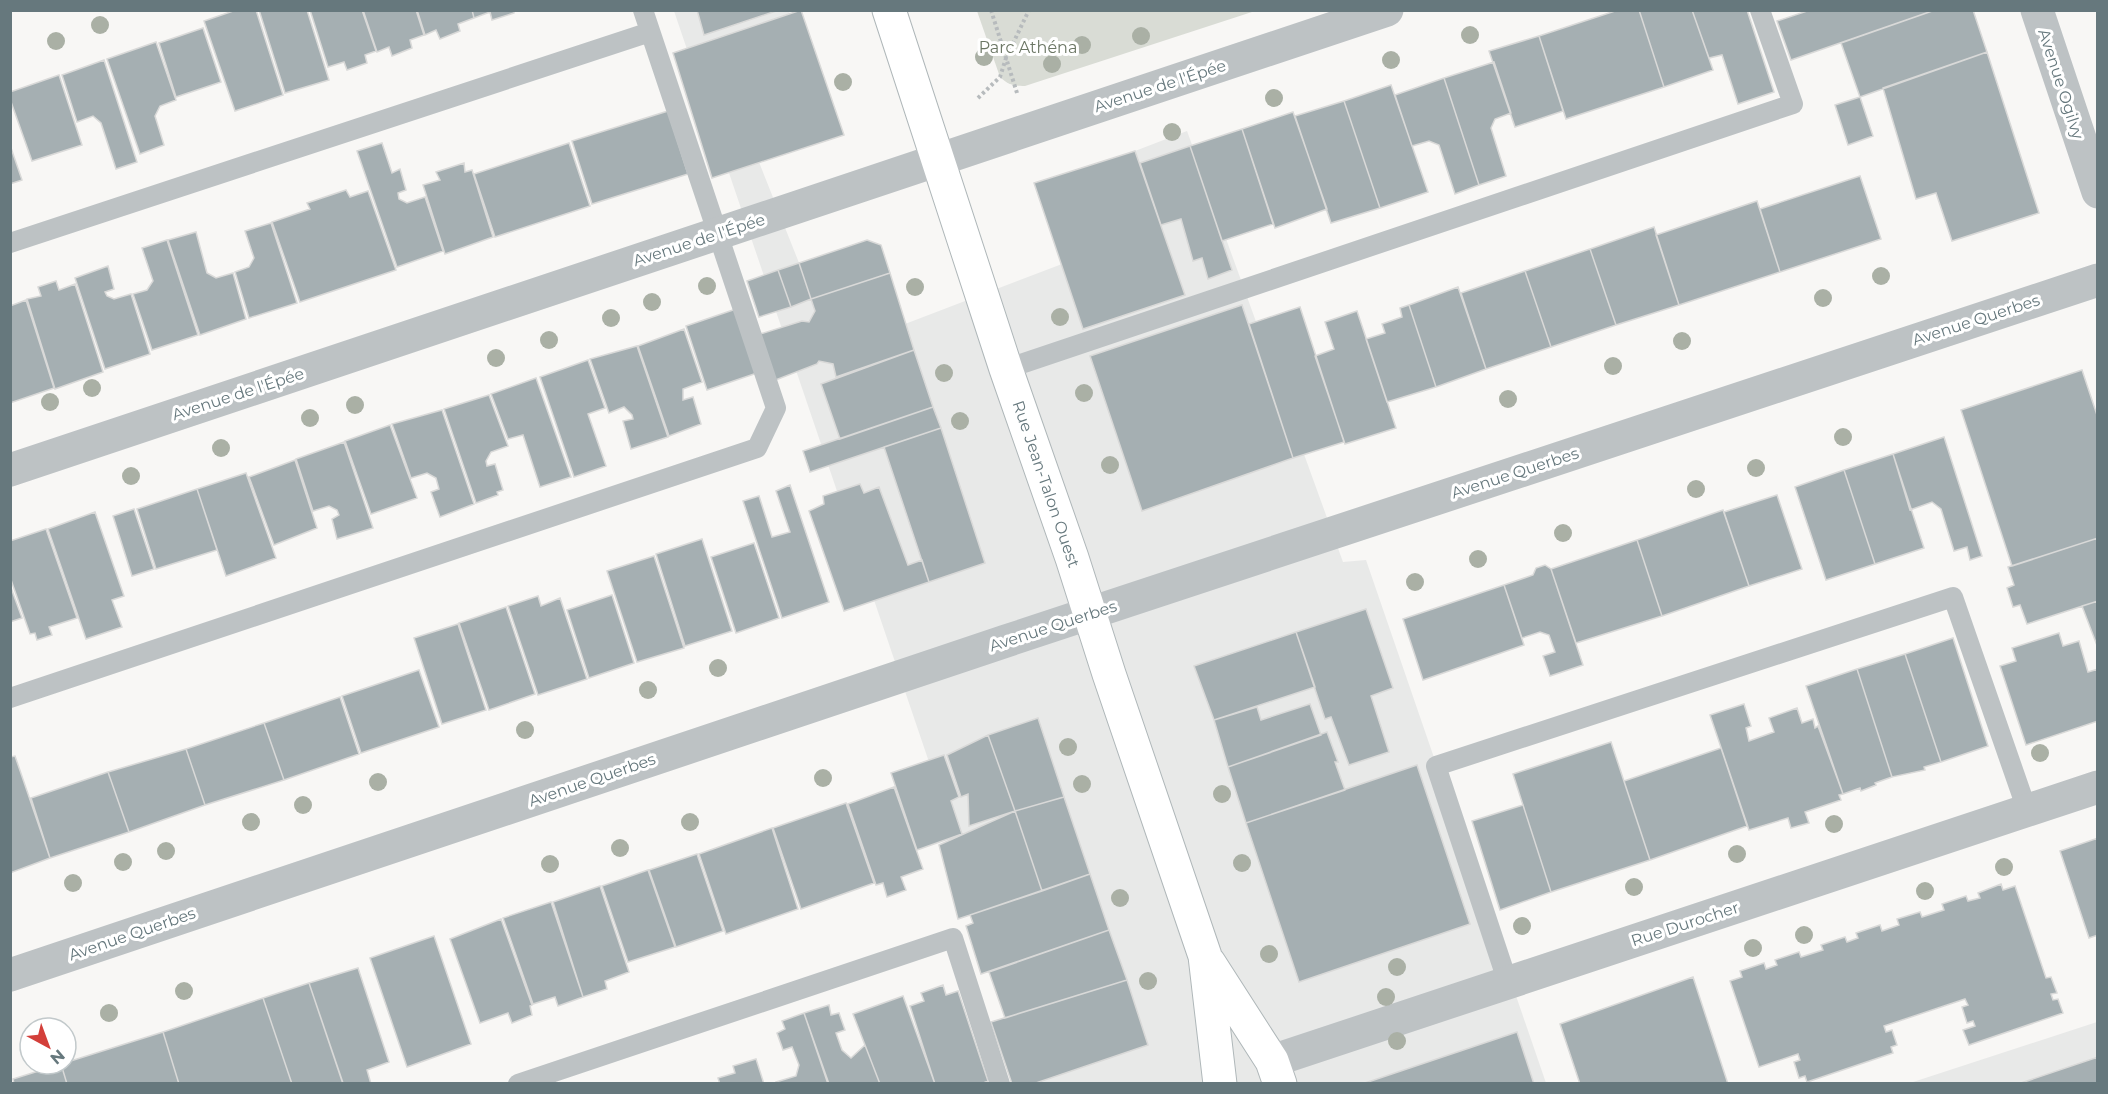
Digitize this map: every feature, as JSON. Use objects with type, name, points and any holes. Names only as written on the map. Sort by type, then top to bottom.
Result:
[{"type":"main road","name":"Rue Jean-Talon Ouest","points":[[889,10],[1006,369],[1204,956],[1276,1072]]},
{"type":"main road","name":"Rue Jean-Talon Ouest","points":[[1204,956],[1216,1082]]},
{"type":"street","name":"Avenue Ogilvy","points":[[2037,10],[2097,192]]},
{"type":"street","name":"Avenue de l'Épée","points":[[10,470],[938,161],[1368,13]]},
{"type":"street","name":"Avenue Querbes","points":[[10,975],[2097,280]]},
{"type":"street","name":"Rue Durocher","points":[[1276,1072],[1508,983],[2097,787]]},
{"type":"lane","points":[[10,698],[757,448],[776,408],[643,10]]},
{"type":"lane","points":[[1006,369],[1792,104],[1760,10]]},
{"type":"lane","points":[[10,243],[650,32]]},
{"type":"lane","points":[[1508,983],[1436,766],[1448,762],[1953,597],[2027,810]]},
{"type":"lane","points":[[518,1083],[953,938],[1000,1083]]},
{"type":"path","points":[[991,10],[1017,94]]},
{"type":"path","points":[[978,98],[1000,77],[1006,58],[1029,10]]},
{"type":"shaded area","points":[[674,11],[789,11],[833,135],[755,152],[805,278],[905,324],[1062,264],[1034,183],[1135,151],[1187,131],[1343,562],[1366,560],[1546,1083],[1038,1083]]},
{"type":"shaded area","points":[[2097,1022],[2097,1083],[1910,1083]]},
{"type":"green space","name":"Parc Athéna","points":[[977,10],[1255,11],[1025,86],[1018,86],[1000,77]]},
{"type":"building","points":[[236,10],[256,10],[283,95],[235,111],[204,21]]},
{"type":"building","points":[[259,10],[307,10],[329,80],[285,93]]},
{"type":"building","points":[[310,10],[362,10],[376,51],[365,55],[367,63],[347,70],[344,62],[328,67]]},
{"type":"building","points":[[363,10],[416,10],[424,35],[410,40],[412,48],[392,56],[389,47],[377,52]]},
{"type":"building","points":[[417,10],[472,10],[474,18],[458,24],[460,31],[440,39],[436,30],[425,35]]},
{"type":"building","points":[[472,10],[514,10],[514,13],[492,20],[490,12],[474,18]]},
{"type":"building","points":[[697,10],[779,10],[704,35]]},
{"type":"building","points":[[801,10],[844,135],[712,178],[673,53]]},
{"type":"building","points":[[1618,10],[1639,10],[1664,87],[1566,119],[1539,36]]},
{"type":"building","points":[[1639,10],[1692,10],[1713,70],[1664,87]]},
{"type":"building","points":[[1692,10],[1747,10],[1774,92],[1738,104],[1722,55],[1709,58]]},
{"type":"building","points":[[1810,10],[1935,10],[1791,60],[1777,21]]},
{"type":"building","points":[[1935,10],[1973,10],[1987,52],[1860,97],[1841,43]]},
{"type":"building","points":[[203,28],[221,82],[176,97],[159,43]]},
{"type":"building","points":[[1539,36],[1563,111],[1515,127],[1489,51]]},
{"type":"building","points":[[156,42],[176,100],[160,106],[155,116],[164,145],[140,154],[107,59]]},
{"type":"building","points":[[1987,52],[2039,213],[1952,241],[1936,193],[1916,199],[1883,88]]},
{"type":"building","points":[[104,60],[137,162],[116,169],[101,123],[93,116],[77,122],[62,75]]},
{"type":"building","points":[[1494,62],[1511,113],[1495,119],[1491,128],[1506,176],[1479,185],[1444,78]]},
{"type":"building","points":[[59,75],[82,145],[32,161],[10,99],[10,92]]},
{"type":"building","points":[[1444,78],[1479,185],[1455,194],[1439,145],[1429,141],[1412,146],[1395,95]]},
{"type":"building","points":[[1391,85],[1428,192],[1380,208],[1344,101]]},
{"type":"building","points":[[1860,97],[1873,136],[1848,145],[1835,105]]},
{"type":"building","points":[[1344,101],[1380,208],[1331,223],[1295,116]]},
{"type":"building","points":[[668,111],[688,174],[592,204],[572,141]]},
{"type":"building","points":[[1293,112],[1327,209],[1275,228],[1242,129]]},
{"type":"building","points":[[1242,129],[1273,224],[1222,241],[1190,146]]},
{"type":"building","points":[[382,143],[392,173],[400,169],[406,190],[398,193],[399,199],[407,203],[425,197],[443,251],[397,267],[357,151]]},
{"type":"building","points":[[569,143],[590,206],[495,237],[474,174]]},
{"type":"building","points":[[10,145],[22,180],[10,184]]},
{"type":"building","points":[[1190,146],[1232,270],[1208,279],[1202,258],[1193,261],[1181,219],[1161,225],[1140,163]]},
{"type":"building","points":[[1135,151],[1185,295],[1083,329],[1034,183]]},
{"type":"building","points":[[464,163],[465,172],[472,170],[493,237],[445,254],[423,185],[440,180],[436,172]]},
{"type":"building","points":[[1860,176],[1881,239],[1780,272],[1760,209]]},
{"type":"building","points":[[346,190],[350,197],[368,191],[396,270],[300,302],[272,222],[310,209],[307,203]]},
{"type":"building","points":[[1757,201],[1780,272],[1679,305],[1656,235]]},
{"type":"building","points":[[271,223],[297,303],[249,318],[235,272],[249,267],[254,258],[245,231]]},
{"type":"building","points":[[1654,227],[1679,305],[1616,325],[1590,249]]},
{"type":"building","points":[[196,232],[207,273],[216,278],[233,273],[246,319],[200,335],[168,240]]},
{"type":"building","points":[[167,240],[198,335],[152,350],[133,294],[147,290],[153,281],[142,248]]},
{"type":"building","points":[[867,240],[881,245],[890,273],[811,299],[799,263]]},
{"type":"building","points":[[1590,249],[1616,325],[1551,347],[1525,271]]},
{"type":"building","points":[[799,263],[811,299],[791,307],[778,270]]},
{"type":"building","points":[[108,266],[114,289],[105,292],[107,296],[114,299],[131,294],[150,354],[105,369],[75,278]]},
{"type":"building","points":[[778,270],[791,307],[759,317],[747,281]]},
{"type":"building","points":[[1525,271],[1551,347],[1486,369],[1461,293]]},
{"type":"building","points":[[890,273],[914,350],[836,377],[833,364],[819,361],[817,364],[773,381],[757,335],[802,321],[809,322],[815,311],[811,299]]},
{"type":"building","points":[[56,281],[59,290],[75,284],[103,372],[55,389],[27,299],[41,296],[38,287]]},
{"type":"building","points":[[1458,287],[1486,369],[1436,387],[1409,305]]},
{"type":"building","points":[[26,300],[54,388],[10,403],[10,306]]},
{"type":"building","points":[[1242,305],[1293,458],[1142,511],[1090,356]]},
{"type":"building","points":[[1409,305],[1436,387],[1387,402],[1366,339],[1385,333],[1382,324],[1402,317],[1400,308]]},
{"type":"building","points":[[1300,307],[1344,442],[1293,458],[1249,324]]},
{"type":"building","points":[[736,309],[757,373],[707,390],[686,326]]},
{"type":"building","points":[[1357,311],[1396,428],[1345,444],[1315,356],[1334,349],[1325,322]]},
{"type":"building","points":[[684,329],[702,382],[683,389],[683,400],[693,397],[701,424],[669,436],[638,346]]},
{"type":"building","points":[[637,346],[668,437],[631,449],[623,421],[633,419],[632,415],[624,407],[609,413],[590,359]]},
{"type":"building","points":[[914,350],[933,407],[840,439],[821,384]]},
{"type":"building","points":[[588,360],[605,408],[588,414],[606,466],[574,477],[540,377]]},
{"type":"building","points":[[2082,370],[2098,418],[2098,538],[2012,566],[1961,410]]},
{"type":"building","points":[[536,378],[571,477],[540,487],[523,435],[508,439],[491,394]]},
{"type":"building","points":[[489,395],[508,446],[491,452],[486,461],[487,466],[495,464],[503,490],[497,492],[498,495],[476,503],[444,409]]},
{"type":"building","points":[[933,407],[941,428],[810,472],[803,451]]},
{"type":"building","points":[[442,410],[474,504],[440,517],[431,492],[439,489],[436,478],[427,473],[411,478],[392,424]]},
{"type":"building","points":[[390,425],[417,498],[371,514],[345,441]]},
{"type":"building","points":[[941,428],[985,563],[929,582],[884,447]]},
{"type":"building","points":[[1944,437],[1982,556],[1970,560],[1967,547],[1954,551],[1941,509],[1932,502],[1910,510],[1893,454]]},
{"type":"building","points":[[344,442],[373,528],[337,539],[332,519],[339,515],[337,510],[329,506],[313,511],[296,459]]},
{"type":"building","points":[[1893,454],[1924,548],[1875,564],[1844,470]]},
{"type":"building","points":[[295,460],[317,528],[274,545],[249,477]]},
{"type":"building","points":[[1844,470],[1875,564],[1826,580],[1795,487]]},
{"type":"building","points":[[246,473],[276,558],[226,576],[197,489]]},
{"type":"building","points":[[860,484],[864,493],[879,487],[908,565],[922,560],[929,582],[844,611],[809,511],[824,504],[823,496]]},
{"type":"building","points":[[790,485],[829,602],[782,618],[743,501],[759,496],[772,537],[790,532],[776,491]]},
{"type":"building","points":[[197,489],[217,550],[156,569],[137,509]]},
{"type":"building","points":[[1777,495],[1802,569],[1749,586],[1724,512]]},
{"type":"building","points":[[134,509],[154,569],[132,576],[113,516]]},
{"type":"building","points":[[1723,510],[1749,586],[1662,616],[1637,540]]},
{"type":"building","points":[[95,512],[124,596],[112,600],[122,627],[86,639],[48,529]]},
{"type":"building","points":[[46,529],[77,618],[49,627],[52,635],[37,640],[35,633],[30,634],[10,577],[10,541]]},
{"type":"building","points":[[2098,538],[2098,601],[2027,624],[2020,605],[2013,607],[2007,588],[2014,585],[2008,567]]},
{"type":"building","points":[[702,539],[732,631],[685,646],[656,554]]},
{"type":"building","points":[[1637,540],[1662,616],[1576,643],[1551,569]]},
{"type":"building","points":[[754,543],[779,618],[736,633],[711,557]]},
{"type":"building","points":[[654,556],[684,648],[637,662],[607,571]]},
{"type":"building","points":[[1545,565],[1551,569],[1583,665],[1550,676],[1543,656],[1555,652],[1549,635],[1540,632],[1522,638],[1504,585],[1533,575],[1536,568]]},
{"type":"building","points":[[10,585],[22,618],[10,622]]},
{"type":"building","points":[[1504,585],[1524,645],[1423,680],[1403,619]]},
{"type":"building","points":[[612,595],[634,663],[589,678],[567,610]]},
{"type":"building","points":[[538,596],[541,606],[560,598],[587,679],[538,695],[508,606]]},
{"type":"building","points":[[2098,601],[2098,648],[2082,606]]},
{"type":"building","points":[[506,607],[535,694],[489,710],[459,623]]},
{"type":"building","points":[[1366,609],[1393,688],[1371,696],[1389,752],[1349,765],[1331,717],[1325,719],[1296,632]]},
{"type":"building","points":[[458,624],[486,710],[442,724],[414,638]]},
{"type":"building","points":[[1296,632],[1315,687],[1214,720],[1194,666]]},
{"type":"building","points":[[2059,633],[2063,646],[2079,641],[2088,672],[2098,669],[2098,721],[2026,745],[2000,666],[2016,661],[2012,648]]},
{"type":"building","points":[[1953,638],[1988,746],[1941,762],[1905,654]]},
{"type":"building","points":[[1905,654],[1941,762],[1924,767],[1925,770],[1892,777],[1857,669]]},
{"type":"building","points":[[1857,669],[1892,777],[1861,791],[1860,788],[1843,794],[1806,686]]},
{"type":"building","points":[[419,670],[439,727],[361,753],[342,696]]},
{"type":"building","points":[[340,697],[359,754],[284,780],[264,723]]},
{"type":"building","points":[[1310,704],[1321,735],[1228,767],[1214,720],[1257,707],[1261,720]]},
{"type":"building","points":[[1744,704],[1751,726],[1746,728],[1749,741],[1774,732],[1769,718],[1797,708],[1802,723],[1813,719],[1815,728],[1818,726],[1843,794],[1839,795],[1841,800],[1805,812],[1809,823],[1791,828],[1788,818],[1749,830],[1710,715]]},
{"type":"building","points":[[1038,718],[1064,797],[1015,811],[988,735]]},
{"type":"building","points":[[264,723],[284,780],[205,805],[186,749]]},
{"type":"building","points":[[1327,732],[1345,790],[1246,823],[1228,767]]},
{"type":"building","points":[[988,735],[1015,811],[969,826],[968,794],[961,797],[947,755]]},
{"type":"building","points":[[1611,742],[1650,860],[1551,892],[1513,774]]},
{"type":"building","points":[[1721,748],[1747,826],[1650,860],[1624,781]]},
{"type":"building","points":[[186,749],[205,805],[129,832],[108,772]]},
{"type":"building","points":[[944,755],[959,797],[951,801],[962,834],[917,850],[891,773]]},
{"type":"building","points":[[15,756],[50,858],[10,873],[10,757]]},
{"type":"building","points":[[1417,765],[1470,924],[1299,982],[1246,823]]},
{"type":"building","points":[[108,772],[129,832],[50,858],[31,798]]},
{"type":"building","points":[[894,787],[923,869],[901,877],[906,890],[887,897],[883,883],[876,885],[848,804]]},
{"type":"building","points":[[1064,797],[1090,874],[1042,891],[1015,811]]},
{"type":"building","points":[[846,803],[874,883],[801,909],[773,828]]},
{"type":"building","points":[[1523,805],[1551,892],[1500,910],[1472,821]]},
{"type":"building","points":[[1015,811],[1042,891],[958,919],[939,845]]},
{"type":"building","points":[[772,828],[798,909],[726,934],[699,854]]},
{"type":"building","points":[[2098,838],[2098,935],[2089,938],[2060,851]]},
{"type":"building","points":[[697,854],[723,931],[676,947],[649,870]]},
{"type":"building","points":[[648,870],[675,947],[628,962],[602,886]]},
{"type":"building","points":[[1090,874],[1109,930],[981,974],[966,926],[973,923],[970,915]]},
{"type":"building","points":[[2001,884],[2003,890],[2015,886],[2046,978],[2051,977],[2057,993],[2051,994],[2053,1000],[2058,999],[2063,1013],[1969,1045],[1963,1030],[1975,1026],[1973,1021],[1967,1023],[1962,1007],[1968,1005],[1965,999],[1884,1026],[1886,1032],[1892,1030],[1897,1045],[1891,1047],[1893,1053],[1807,1082],[1805,1076],[1799,1078],[1794,1062],[1800,1060],[1798,1054],[1759,1067],[1730,981],[1742,977],[1740,971],[1764,963],[1766,969],[1777,965],[1775,960],[1799,952],[1801,957],[1823,950],[1821,945],[1845,937],[1847,942],[1858,938],[1856,933],[1880,925],[1882,931],[1899,925],[1897,919],[1920,912],[1922,917],[1944,910],[1942,904],[1966,896],[1968,901],[1980,898],[1978,893]]},
{"type":"building","points":[[600,886],[629,972],[605,981],[607,989],[583,997],[553,902]]},
{"type":"building","points":[[551,902],[583,997],[558,1006],[555,997],[533,1004],[503,918]]},
{"type":"building","points":[[501,919],[532,1005],[530,1006],[532,1015],[512,1023],[508,1013],[480,1023],[450,939]]},
{"type":"building","points":[[1109,930],[1127,980],[1005,1018],[989,972]]},
{"type":"building","points":[[434,936],[471,1044],[407,1067],[370,958]]},
{"type":"building","points":[[358,968],[389,1062],[367,1070],[371,1084],[343,1084],[309,983]]},
{"type":"building","points":[[1693,977],[1728,1084],[1580,1084],[1560,1024]]},
{"type":"building","points":[[1127,980],[1148,1045],[1033,1084],[1012,1084],[991,1022]]},
{"type":"building","points":[[309,983],[343,1083],[340,1084],[292,1084],[263,998]]},
{"type":"building","points":[[943,985],[946,995],[958,991],[988,1081],[981,1084],[935,1084],[910,1006],[924,1001],[921,993]]},
{"type":"building","points":[[903,996],[935,1084],[880,1084],[853,1014]]},
{"type":"building","points":[[263,998],[292,1084],[179,1084],[163,1032]]},
{"type":"building","points":[[829,1005],[831,1015],[839,1013],[845,1030],[836,1033],[842,1050],[851,1058],[865,1045],[880,1084],[829,1084],[804,1013]]},
{"type":"building","points":[[804,1013],[828,1084],[777,1084],[776,1082],[796,1076],[799,1065],[792,1047],[783,1050],[777,1033],[785,1029],[782,1021]]},
{"type":"building","points":[[163,1032],[179,1084],[67,1084],[65,1076],[78,1076],[78,1059]]},
{"type":"building","points":[[1517,1032],[1534,1084],[1362,1084]]},
{"type":"building","points":[[2098,1057],[2098,1084],[2018,1084]]},
{"type":"building","points":[[756,1059],[764,1084],[720,1084],[718,1078],[735,1073],[733,1066]]},
{"type":"building","points":[[23,1076],[65,1076],[67,1084],[14,1084],[13,1079]]}]
